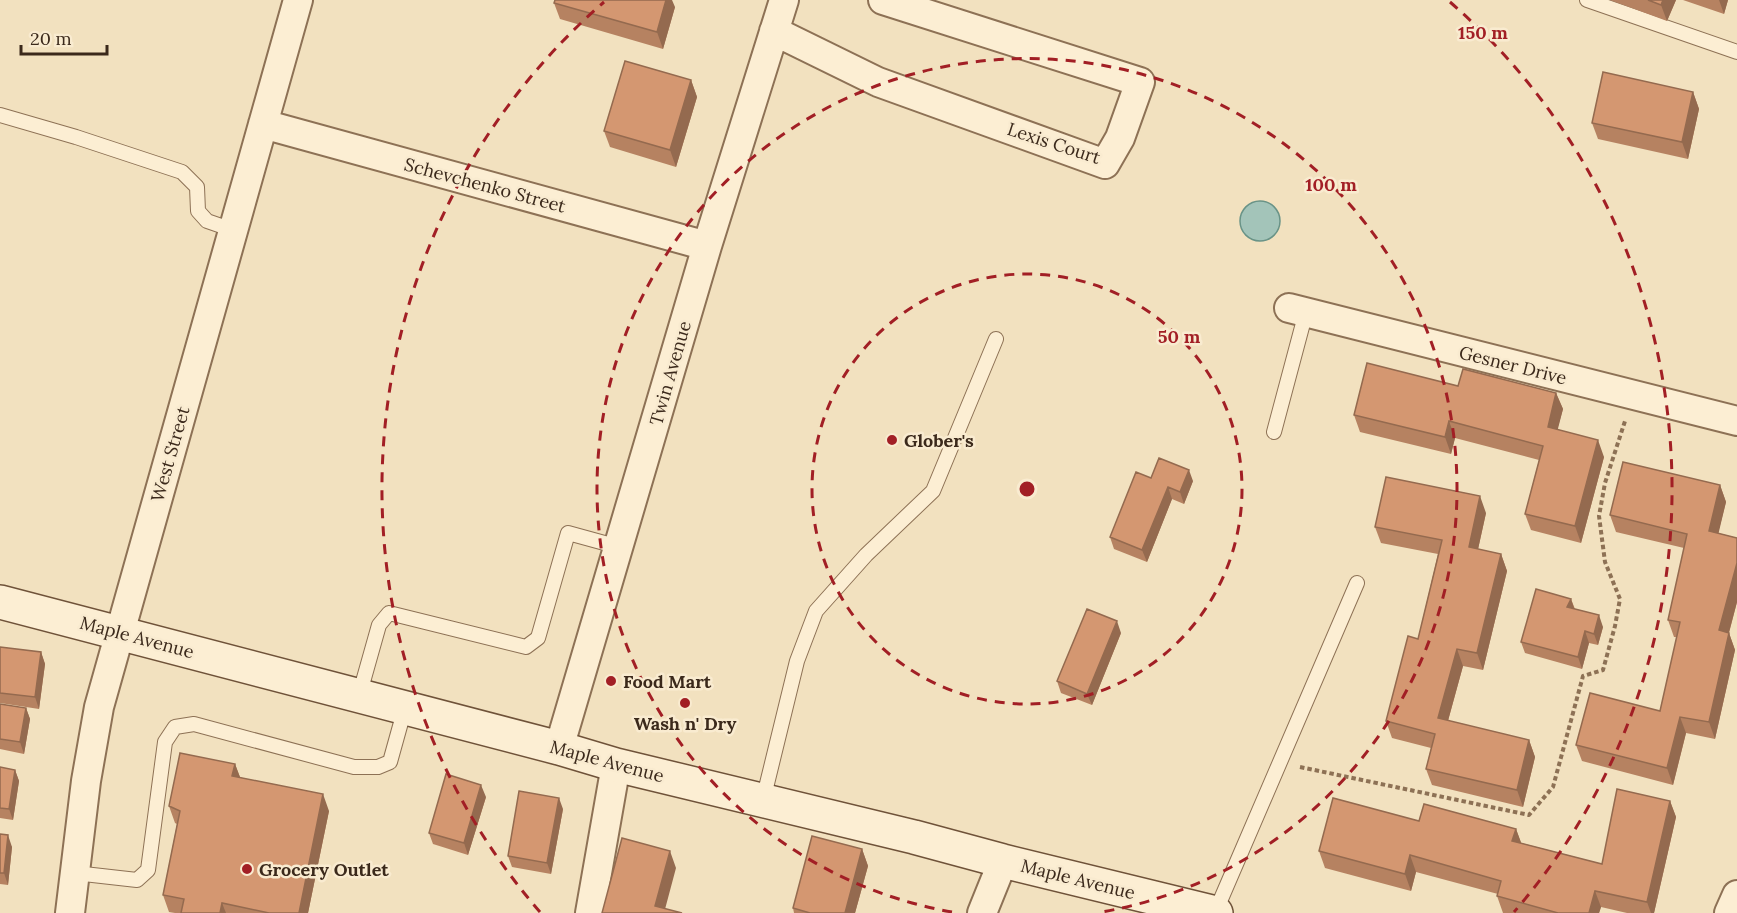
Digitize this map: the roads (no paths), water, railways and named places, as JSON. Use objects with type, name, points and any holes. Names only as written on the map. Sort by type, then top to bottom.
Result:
[{"type":"street","name":"West Street","points":[[70,913],[99,708],[298,0]]},
{"type":"street","name":"Twin Avenue","points":[[560,748],[707,246],[784,0]]},
{"type":"street","name":"Lexis Court","points":[[774,32],[878,82],[1105,164],[1120,138],[1140,82],[883,0]]},
{"type":"street","name":"Schevchenko Street","points":[[264,124],[707,246]]},
{"type":"street","name":"Gesner Drive","points":[[1298,310],[1737,421]]},
{"type":"street","name":"Maple Avenue","points":[[0,602],[560,748],[616,765],[1216,913]]},
{"type":"street","points":[[590,913],[616,765]]},
{"type":"street","points":[[982,913],[1002,861]]},
{"type":"street","points":[[1729,913],[1737,894]]},
{"type":"lane","points":[[1587,0],[1737,52]]},
{"type":"lane","points":[[0,115],[182,172],[197,187],[198,211],[202,216],[207,221],[233,230]]},
{"type":"lane","points":[[1274,432],[1298,310]]},
{"type":"lane","points":[[763,800],[797,661],[816,611],[866,555],[910,516],[933,491],[996,339]]},
{"type":"lane","points":[[359,696],[379,625],[389,613],[526,647],[538,638],[568,532],[619,547]]},
{"type":"lane","points":[[1216,913],[1357,583]]},
{"type":"lane","points":[[75,873],[137,879],[148,870],[165,742],[175,727],[194,724],[354,767],[378,767],[390,762],[405,708]]},
{"type":"water","points":[[1260,201],[1268,202],[1274,207],[1279,213],[1279,229],[1274,235],[1268,240],[1260,241],[1252,240],[1246,235],[1241,229],[1240,221],[1241,213],[1246,207],[1252,202]]},
{"type":"place","name":"Glober's","points":[[892,440]]},
{"type":"place","name":"Food Mart","points":[[611,681]]},
{"type":"place","name":"Wash n' Dry","points":[[685,703]]},
{"type":"place","name":"Grocery Outlet","points":[[247,869]]}]
